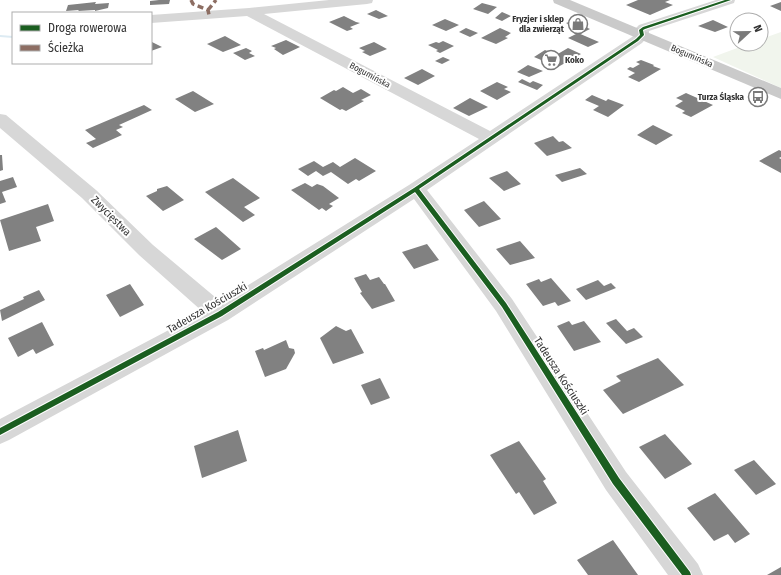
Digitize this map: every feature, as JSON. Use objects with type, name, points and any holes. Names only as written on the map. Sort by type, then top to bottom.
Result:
[{"type":"main road","name":"Bogumińska","points":[[559,0],[781,94]]},
{"type":"street","points":[[152,19],[249,12],[367,0]]},
{"type":"street","name":"Tadeusza Kościuszki","points":[[0,432],[220,314],[416,189],[642,35],[641,30],[644,28],[729,0]]},
{"type":"street","name":"Bogumińska","points":[[249,12],[491,138]]},
{"type":"street","name":"Zwycięstwa","points":[[0,119],[89,194],[146,250],[220,314]]},
{"type":"street","name":"Tadeusza Kościuszki","points":[[416,189],[504,305],[616,480],[687,575]]},
{"type":"shaded area","points":[[781,32],[781,88],[713,57],[729,51],[769,52],[769,36]]},
{"type":"building","points":[[170,0],[169,4],[150,5],[150,1]]},
{"type":"building","points":[[638,0],[670,0],[665,2],[673,5],[650,15],[626,5]]},
{"type":"building","points":[[96,2],[95,4],[109,3],[108,8],[95,11],[66,11],[68,5]]},
{"type":"building","points":[[781,2],[781,11],[770,6]]},
{"type":"building","points":[[482,3],[497,7],[488,14],[473,9]]},
{"type":"building","points":[[376,10],[388,16],[379,19],[367,14]]},
{"type":"building","points":[[502,12],[511,16],[502,21],[495,18]]},
{"type":"building","points":[[344,16],[360,23],[350,27],[353,29],[347,31],[329,22]]},
{"type":"building","points":[[445,19],[459,25],[446,31],[432,25]]},
{"type":"building","points":[[713,20],[728,27],[715,32],[698,26]]},
{"type":"building","points":[[572,21],[590,29],[584,32],[566,23]]},
{"type":"building","points":[[466,28],[478,33],[470,37],[459,32]]},
{"type":"building","points":[[500,28],[511,33],[505,37],[508,38],[496,44],[481,38]]},
{"type":"building","points":[[578,33],[599,42],[588,47],[568,38]]},
{"type":"building","points":[[225,36],[241,45],[223,52],[207,44]]},
{"type":"building","points":[[286,40],[300,47],[283,55],[274,49],[276,48],[271,46]]},
{"type":"building","points":[[443,41],[454,46],[440,53],[436,51],[438,50],[428,45],[436,42],[439,43]]},
{"type":"building","points":[[152,42],[162,47],[152,51]]},
{"type":"building","points":[[374,42],[387,49],[370,56],[362,52],[365,51],[359,48]]},
{"type":"building","points":[[246,48],[252,51],[249,53],[255,56],[245,60],[233,53]]},
{"type":"building","points":[[568,48],[581,54],[558,67],[534,57],[545,50],[556,55]]},
{"type":"building","points":[[443,57],[450,60],[442,64],[435,61]]},
{"type":"building","points":[[641,60],[661,69],[639,82],[628,77],[635,73],[627,69],[630,67],[633,68],[640,64],[636,62]]},
{"type":"building","points":[[528,65],[543,71],[529,77],[517,72]]},
{"type":"building","points":[[422,69],[435,76],[418,85],[404,78]]},
{"type":"building","points":[[522,79],[530,83],[533,81],[543,85],[537,90],[518,82]]},
{"type":"building","points":[[497,82],[508,87],[504,89],[511,92],[497,100],[480,91]]},
{"type":"building","points":[[343,87],[353,93],[361,89],[371,95],[361,100],[364,101],[346,111],[342,109],[340,110],[320,98]]},
{"type":"building","points":[[193,91],[214,104],[195,112],[175,99]]},
{"type":"building","points":[[686,93],[713,105],[691,117],[682,113],[685,111],[675,106],[683,101],[676,98]]},
{"type":"building","points":[[592,95],[606,101],[608,99],[624,105],[608,117],[593,110],[599,106],[585,100]]},
{"type":"building","points":[[470,98],[488,107],[469,116],[453,108]]},
{"type":"building","points":[[144,105],[152,110],[119,125],[123,127],[116,130],[122,135],[93,148],[86,143],[96,139],[85,130]]},
{"type":"building","points":[[653,125],[673,135],[656,145],[637,135]]},
{"type":"building","points":[[553,136],[559,142],[563,141],[572,148],[547,156],[534,143]]},
{"type":"building","points":[[779,150],[781,151],[781,157],[779,158],[781,159],[781,173],[759,161]]},
{"type":"building","points":[[0,155],[2,155],[3,170],[0,171]]},
{"type":"building","points":[[355,158],[376,171],[359,181],[356,179],[348,184],[331,172],[323,176],[316,171],[308,176],[298,169],[314,161],[323,167],[333,162],[340,167]]},
{"type":"building","points":[[580,168],[587,174],[562,182],[555,175]]},
{"type":"building","points":[[507,171],[521,184],[504,191],[489,178]]},
{"type":"building","points":[[13,177],[17,187],[2,192],[6,202],[0,204],[0,181]]},
{"type":"building","points":[[233,178],[260,198],[244,207],[255,215],[243,222],[205,192]]},
{"type":"building","points":[[305,183],[312,187],[317,184],[323,186],[339,198],[329,204],[333,206],[326,211],[322,208],[319,210],[291,190]]},
{"type":"building","points":[[167,186],[184,200],[163,211],[146,196],[157,191],[157,189]]},
{"type":"building","points":[[484,201],[501,219],[479,227],[464,210]]},
{"type":"building","points":[[48,204],[54,221],[36,227],[41,241],[9,251],[0,220]]},
{"type":"building","points":[[216,227],[241,249],[222,260],[194,239]]},
{"type":"building","points":[[520,241],[535,258],[510,265],[496,249]]},
{"type":"building","points":[[427,244],[439,260],[414,269],[402,252]]},
{"type":"building","points":[[366,274],[370,280],[379,277],[395,301],[372,309],[360,293],[362,292],[354,278]]},
{"type":"building","points":[[551,278],[571,301],[558,306],[555,302],[543,306],[526,284],[539,279],[541,282]]},
{"type":"building","points":[[598,280],[604,286],[611,283],[616,288],[586,300],[576,289]]},
{"type":"building","points":[[130,284],[144,305],[120,317],[106,295]]},
{"type":"building","points":[[39,290],[45,300],[2,321],[0,310]]},
{"type":"building","points":[[616,319],[627,331],[634,328],[643,337],[626,344],[606,323]]},
{"type":"building","points":[[569,321],[572,325],[584,321],[601,342],[574,351],[557,326]]},
{"type":"building","points":[[42,322],[54,345],[36,354],[33,349],[18,357],[8,338]]},
{"type":"building","points":[[336,326],[346,331],[351,329],[364,353],[333,364],[320,338]]},
{"type":"building","points":[[286,340],[289,348],[294,349],[295,353],[286,369],[265,377],[255,351],[263,348],[264,350]]},
{"type":"building","points":[[658,358],[684,385],[623,414],[603,390],[621,381],[616,376]]},
{"type":"building","points":[[380,378],[390,398],[371,405],[361,385]]},
{"type":"building","points":[[238,430],[247,461],[202,478],[194,446]]},
{"type":"building","points":[[665,434],[692,464],[665,479],[639,447]]},
{"type":"building","points":[[519,441],[546,479],[543,481],[557,503],[534,515],[519,492],[516,494],[490,455]]},
{"type":"building","points":[[754,460],[776,484],[756,495],[734,470]]},
{"type":"building","points":[[715,493],[750,534],[735,543],[728,534],[714,541],[687,508]]},
{"type":"building","points":[[613,540],[638,575],[588,575],[577,560]]},
{"type":"building","points":[[781,567],[781,575],[767,575]]},
{"type":"waterway","points":[[0,36],[12,37]]},
{"type":"marked path","points":[[191,0],[193,4],[208,10],[209,15]]},
{"type":"marked path","points":[[208,10],[216,0]]},
{"type":"cycle path","points":[[0,432],[220,314],[416,189],[637,40],[642,35],[641,30],[644,28],[729,0]]},
{"type":"cycle path","points":[[416,189],[504,305],[616,481],[687,575]]},
{"type":"place","name":"Fryzjer i sklep dla zwierząt","points":[[578,24]]},
{"type":"place","name":"Koko","points":[[551,60]]},
{"type":"place","name":"Turza Śląska","points":[[758,97]]}]
